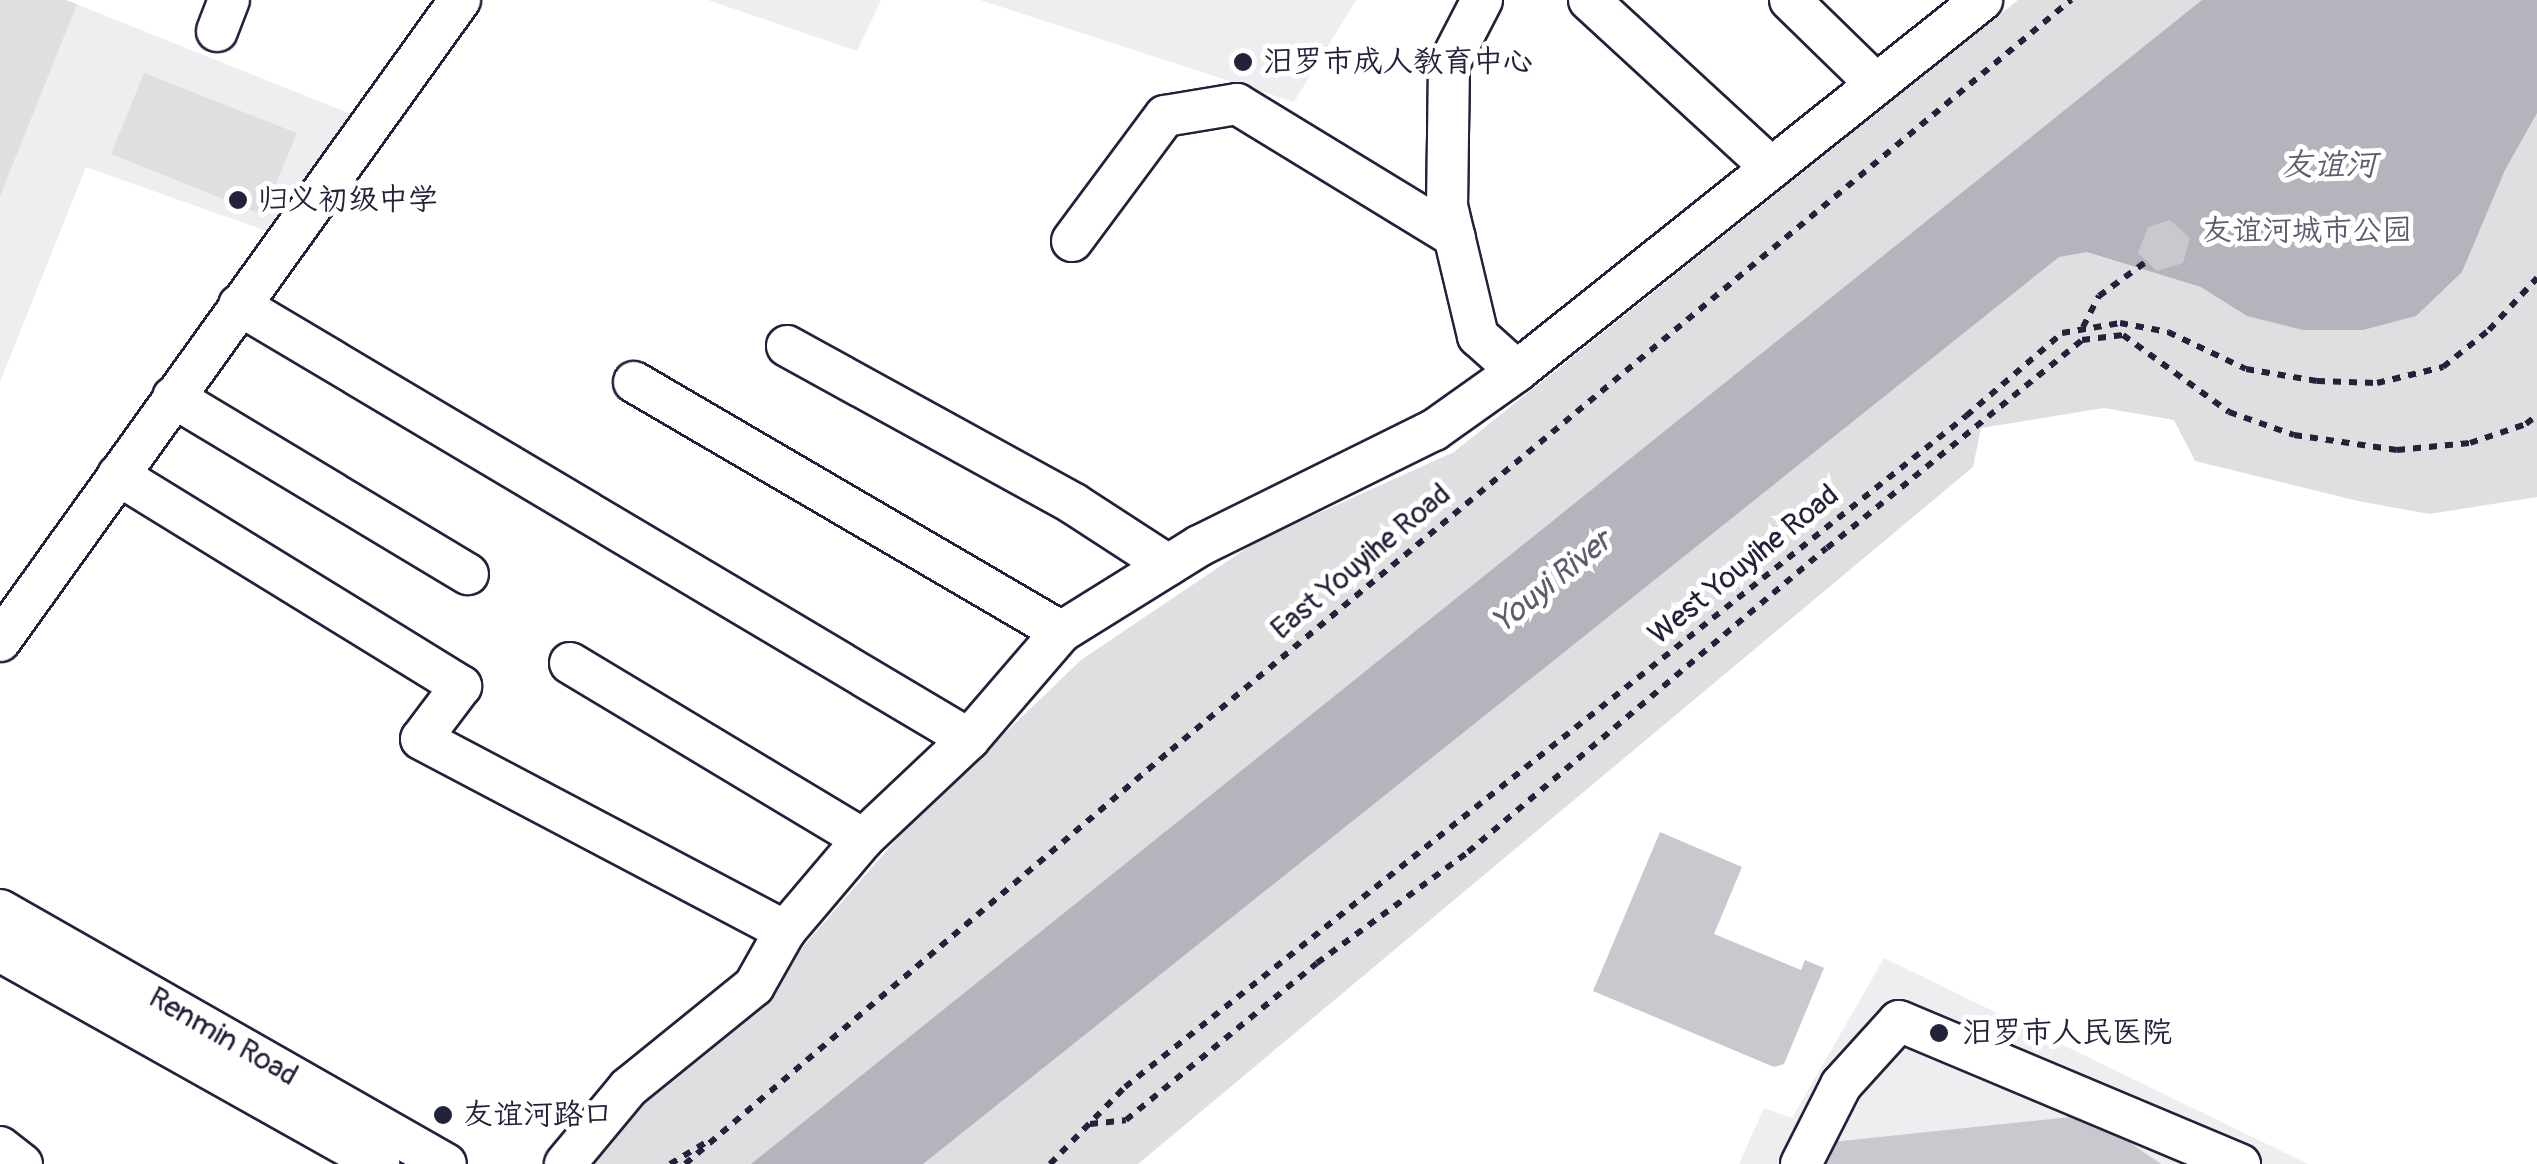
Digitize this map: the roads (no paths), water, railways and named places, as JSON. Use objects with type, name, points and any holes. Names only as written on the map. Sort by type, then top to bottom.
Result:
[{"type":"street","points":[[0,641],[460,0]]},
{"type":"street","points":[[1482,0],[1449,64],[1448,206],[1478,336],[1517,371]]},
{"type":"street","points":[[1589,0],[1772,168]]},
{"type":"street","points":[[1790,0],[1876,84]]},
{"type":"street","points":[[565,1164],[628,1088],[754,986],[786,931],[862,839],[969,739],[1060,632],[1199,546],[1434,430],[1517,371],[1772,168],[1966,4]]},
{"type":"street","points":[[1072,241],[1164,116],[1237,104],[1455,238]]},
{"type":"street","points":[[240,304],[969,739]]},
{"type":"street","points":[[787,346],[1074,504],[1168,566]]},
{"type":"street","points":[[634,382],[1060,632]]},
{"type":"street","points":[[173,398],[468,574]]},
{"type":"street","points":[[118,475],[461,686],[421,739],[786,931]]},
{"type":"street","points":[[570,663],[862,839]]},
{"type":"street","name":"Renmin Road","points":[[0,910],[446,1164]]},
{"type":"street","name":"Renmin Road","points":[[0,951],[379,1164]]},
{"type":"street","points":[[1801,1164],[1841,1084],[1899,1022],[2240,1164]]},
{"type":"street","points":[[0,1147],[22,1164]]},
{"type":"water","name":"友谊河","points":[[2202,0],[2537,0],[2537,113],[2505,170],[2462,272],[2416,316],[2363,330],[2303,330],[2247,316],[2201,287],[2087,252],[2059,257],[923,1164],[751,1164]]},
{"type":"place","name":"汨罗市成人教育中心","points":[[1243,62]]},
{"type":"place","name":"归义初级中学","points":[[238,200]]},
{"type":"place","name":"汨罗市人民医院","points":[[1939,1033]]},
{"type":"place","name":"友谊河路口","points":[[443,1115]]},
{"type":"park label","name":"友谊河城市公园","points":[[2307,231]]},
{"type":"water label","name":"Youyi River","points":[[1552,582]]}]
